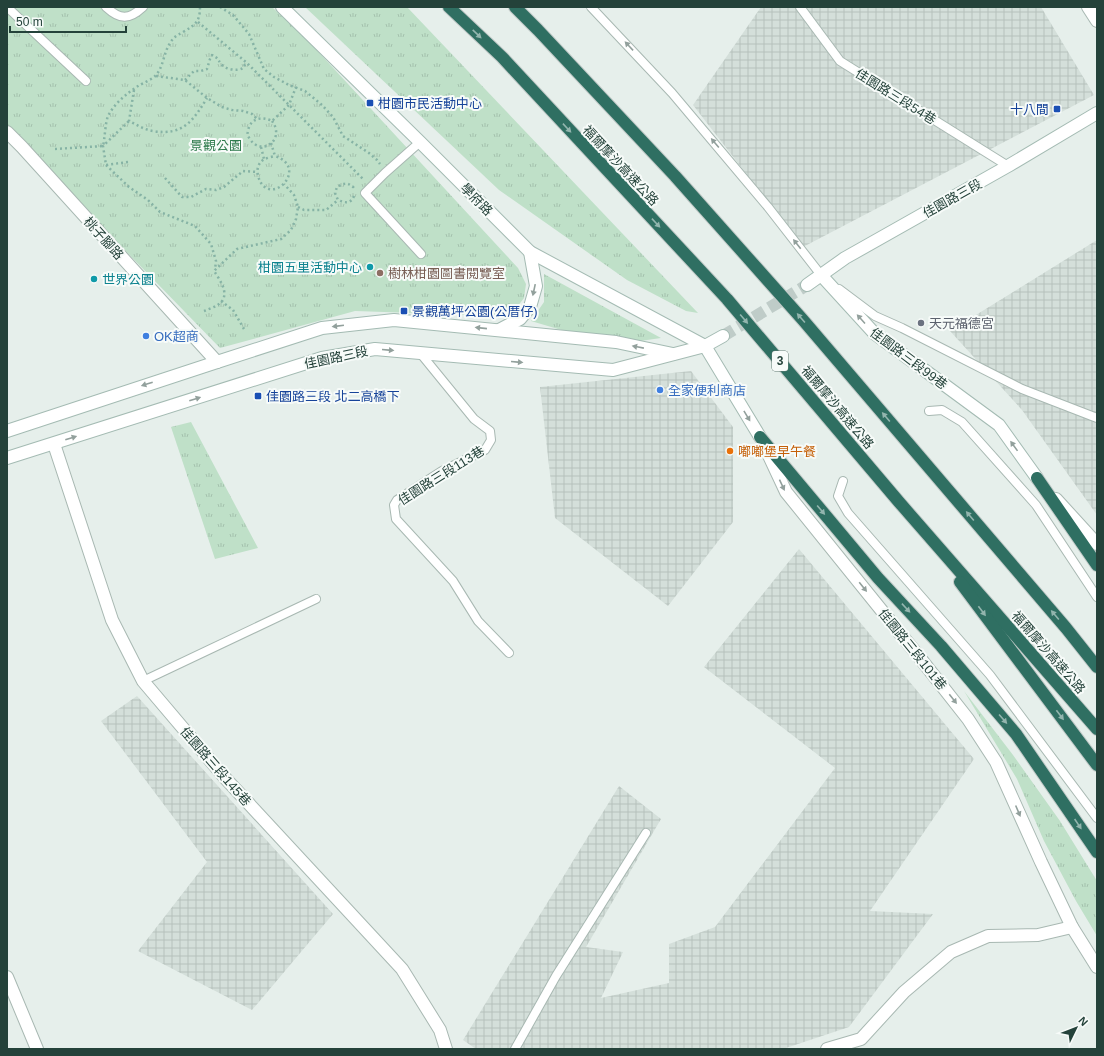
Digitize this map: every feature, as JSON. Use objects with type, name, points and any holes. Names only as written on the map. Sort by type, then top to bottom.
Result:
[{"type":"highway","name":"福爾摩沙高速公路","points":[[449,7],[502,57],[727,299],[899,502],[1097,729]]},
{"type":"highway","name":"福爾摩沙高速公路","points":[[515,7],[675,176],[798,314],[1097,665]]},
{"type":"highway","points":[[760,437],[878,578],[941,646],[1016,734],[1097,852]]},
{"type":"highway","points":[[1037,478],[1097,565]]},
{"type":"highway","points":[[899,502],[1097,765]]},
{"type":"street","name":"學府路","points":[[282,7],[530,252],[705,346]]},
{"type":"street","points":[[1088,7],[1097,21]]},
{"type":"street","name":"佳園路三段","points":[[807,285],[845,258],[1008,166],[1097,113]]},
{"type":"street","name":"桃子腳路","points":[[7,132],[216,362]]},
{"type":"street","points":[[500,330],[520,319],[530,307],[536,286],[530,252]]},
{"type":"street","name":"佳園路三段99巷","points":[[821,275],[874,333],[999,425],[1037,478],[1097,544]]},
{"type":"street","name":"佳園路三段","points":[[7,431],[322,328],[394,320],[616,342],[676,354]]},
{"type":"street","name":"佳園路三段","points":[[7,458],[322,358],[375,349],[613,370],[705,346],[723,336]]},
{"type":"street","name":"佳園路三段101巷","points":[[705,346],[760,437],[786,492],[964,713],[996,762],[1072,927],[1097,967]]},
{"type":"street","name":"佳園路三段145巷","points":[[54,444],[112,620],[143,681],[226,779],[402,969],[440,1030],[446,1049]]},
{"type":"street","points":[[827,1049],[861,1039],[904,992],[951,952],[988,936],[1038,934],[1072,927]]},
{"type":"street","points":[[7,977],[37,1049]]},
{"type":"lane","points":[[7,7],[86,81]]},
{"type":"lane","points":[[106,7],[121,17],[129,17],[136,14],[143,7]]},
{"type":"lane","points":[[591,7],[672,93],[768,207],[821,275]]},
{"type":"lane","name":"佳園路三段54巷","points":[[800,7],[840,61],[1008,166]]},
{"type":"lane","points":[[420,142],[365,193],[421,254]]},
{"type":"lane","name":"佳園路三段99巷","points":[[821,275],[875,316],[902,328],[1022,389],[1097,418]]},
{"type":"lane","name":"佳園路三段113巷","points":[[421,354],[474,419],[490,431],[491,440],[485,450],[442,471],[397,500],[394,506],[396,519],[453,581],[478,621],[509,653]]},
{"type":"lane","points":[[929,411],[942,410],[962,422],[1036,505],[1097,597]]},
{"type":"lane","points":[[844,481],[838,496],[848,513],[990,674],[1097,818]]},
{"type":"lane","points":[[143,681],[316,599]]},
{"type":"lane","points":[[515,1049],[556,976],[646,833]]},
{"type":"path","points":[[200,7],[198,22],[175,37],[165,50],[161,66],[156,76],[134,89],[116,105],[108,117],[103,146],[106,165],[129,187],[148,200],[160,212],[195,226],[211,244],[216,261],[214,271],[223,286],[224,296],[220,304],[204,311]]},
{"type":"path","points":[[220,7],[233,15],[249,34],[264,69],[274,77],[305,91],[333,118],[343,136],[377,160],[385,173]]},
{"type":"path","points":[[198,22],[247,62],[370,187]]},
{"type":"path","points":[[185,80],[194,71],[207,69],[212,55],[218,58],[224,67],[231,69],[238,70],[247,62]]},
{"type":"path","points":[[156,76],[185,80],[207,98],[222,107],[232,110],[243,110],[252,114],[257,119]]},
{"type":"path","points":[[272,122],[289,105],[296,87]]},
{"type":"path","points":[[55,149],[103,146],[129,122],[134,89]]},
{"type":"path","points":[[129,122],[152,132],[174,132],[189,124],[207,98]]},
{"type":"path","points":[[265,118],[272,122],[275,126],[276,134],[274,141],[268,146],[261,147],[253,144],[248,134],[249,126],[257,119],[265,118]]},
{"type":"path","points":[[271,143],[275,156]]},
{"type":"path","points":[[261,147],[264,159]]},
{"type":"path","points":[[275,156],[286,163],[289,168],[288,180],[282,186],[276,189],[263,185],[257,176],[257,172],[261,162],[264,159],[275,156]]},
{"type":"path","points":[[106,165],[128,162]]},
{"type":"path","points":[[165,178],[182,197],[191,197],[206,188],[216,190],[224,187],[243,171],[257,172]]},
{"type":"path","points":[[353,187],[362,178]]},
{"type":"path","points":[[343,183],[348,183],[353,187],[355,194],[354,198],[344,203],[338,200],[336,193],[337,187],[343,183]]},
{"type":"path","points":[[214,271],[237,249],[281,239],[291,230],[296,219],[298,207],[294,195],[284,184]]},
{"type":"path","points":[[298,207],[304,210],[326,210],[338,200]]},
{"type":"path","points":[[222,301],[233,310],[244,329]]},
{"type":"shaded area","points":[[761,7],[1041,7],[1094,95],[803,247],[693,105]]},
{"type":"shaded area","points":[[1097,240],[1097,515],[1022,410],[950,331]]},
{"type":"shaded area","points":[[691,371],[733,427],[733,522],[668,606],[555,518],[540,387]]},
{"type":"shaded area","points":[[799,549],[974,759],[870,911],[933,914],[849,1027],[783,1049],[476,1049],[463,1040],[619,786],[661,819],[586,947],[623,952],[601,998],[669,983],[669,944],[715,927],[835,768],[704,667]]},
{"type":"shaded area","points":[[137,696],[333,914],[252,1010],[138,951],[207,862],[101,721]]},
{"type":"green space","name":"景觀公園","points":[[7,7],[272,7],[312,45],[518,268],[526,284],[524,298],[514,311],[501,316],[355,311],[220,348],[7,129]]},
{"type":"green space","points":[[305,7],[407,7],[698,313],[686,311],[627,280],[499,190]]},
{"type":"green space","points":[[544,274],[661,338],[612,345],[531,321],[544,302]]},
{"type":"green space","points":[[191,422],[258,548],[215,559],[171,427]]},
{"type":"green space","points":[[964,691],[1013,755],[1060,821],[1097,881],[1097,936],[1076,901],[1044,841],[1017,779]]},
{"type":"tunnel","points":[[723,336],[807,285]]},
{"type":"place","name":"柑園市民活動中心","points":[[370,103]]},
{"type":"place","name":"十八間","points":[[1057,109]]},
{"type":"place","name":"柑園五里活動中心","points":[[370,267]]},
{"type":"place","name":"樹林柑園圖書閱覽室","points":[[380,273]]},
{"type":"place","name":"世界公園","points":[[94,279]]},
{"type":"place","name":"景觀萬坪公園(公厝仔)","points":[[404,311]]},
{"type":"place","name":"天元福德宮","points":[[921,323]]},
{"type":"place","name":"OK超商","points":[[146,336]]},
{"type":"place","name":"全家便利商店","points":[[660,390]]},
{"type":"place","name":"佳園路三段 北二高橋下","points":[[258,396]]},
{"type":"place","name":"嘟嘟堡早午餐","points":[[730,451]]}]
